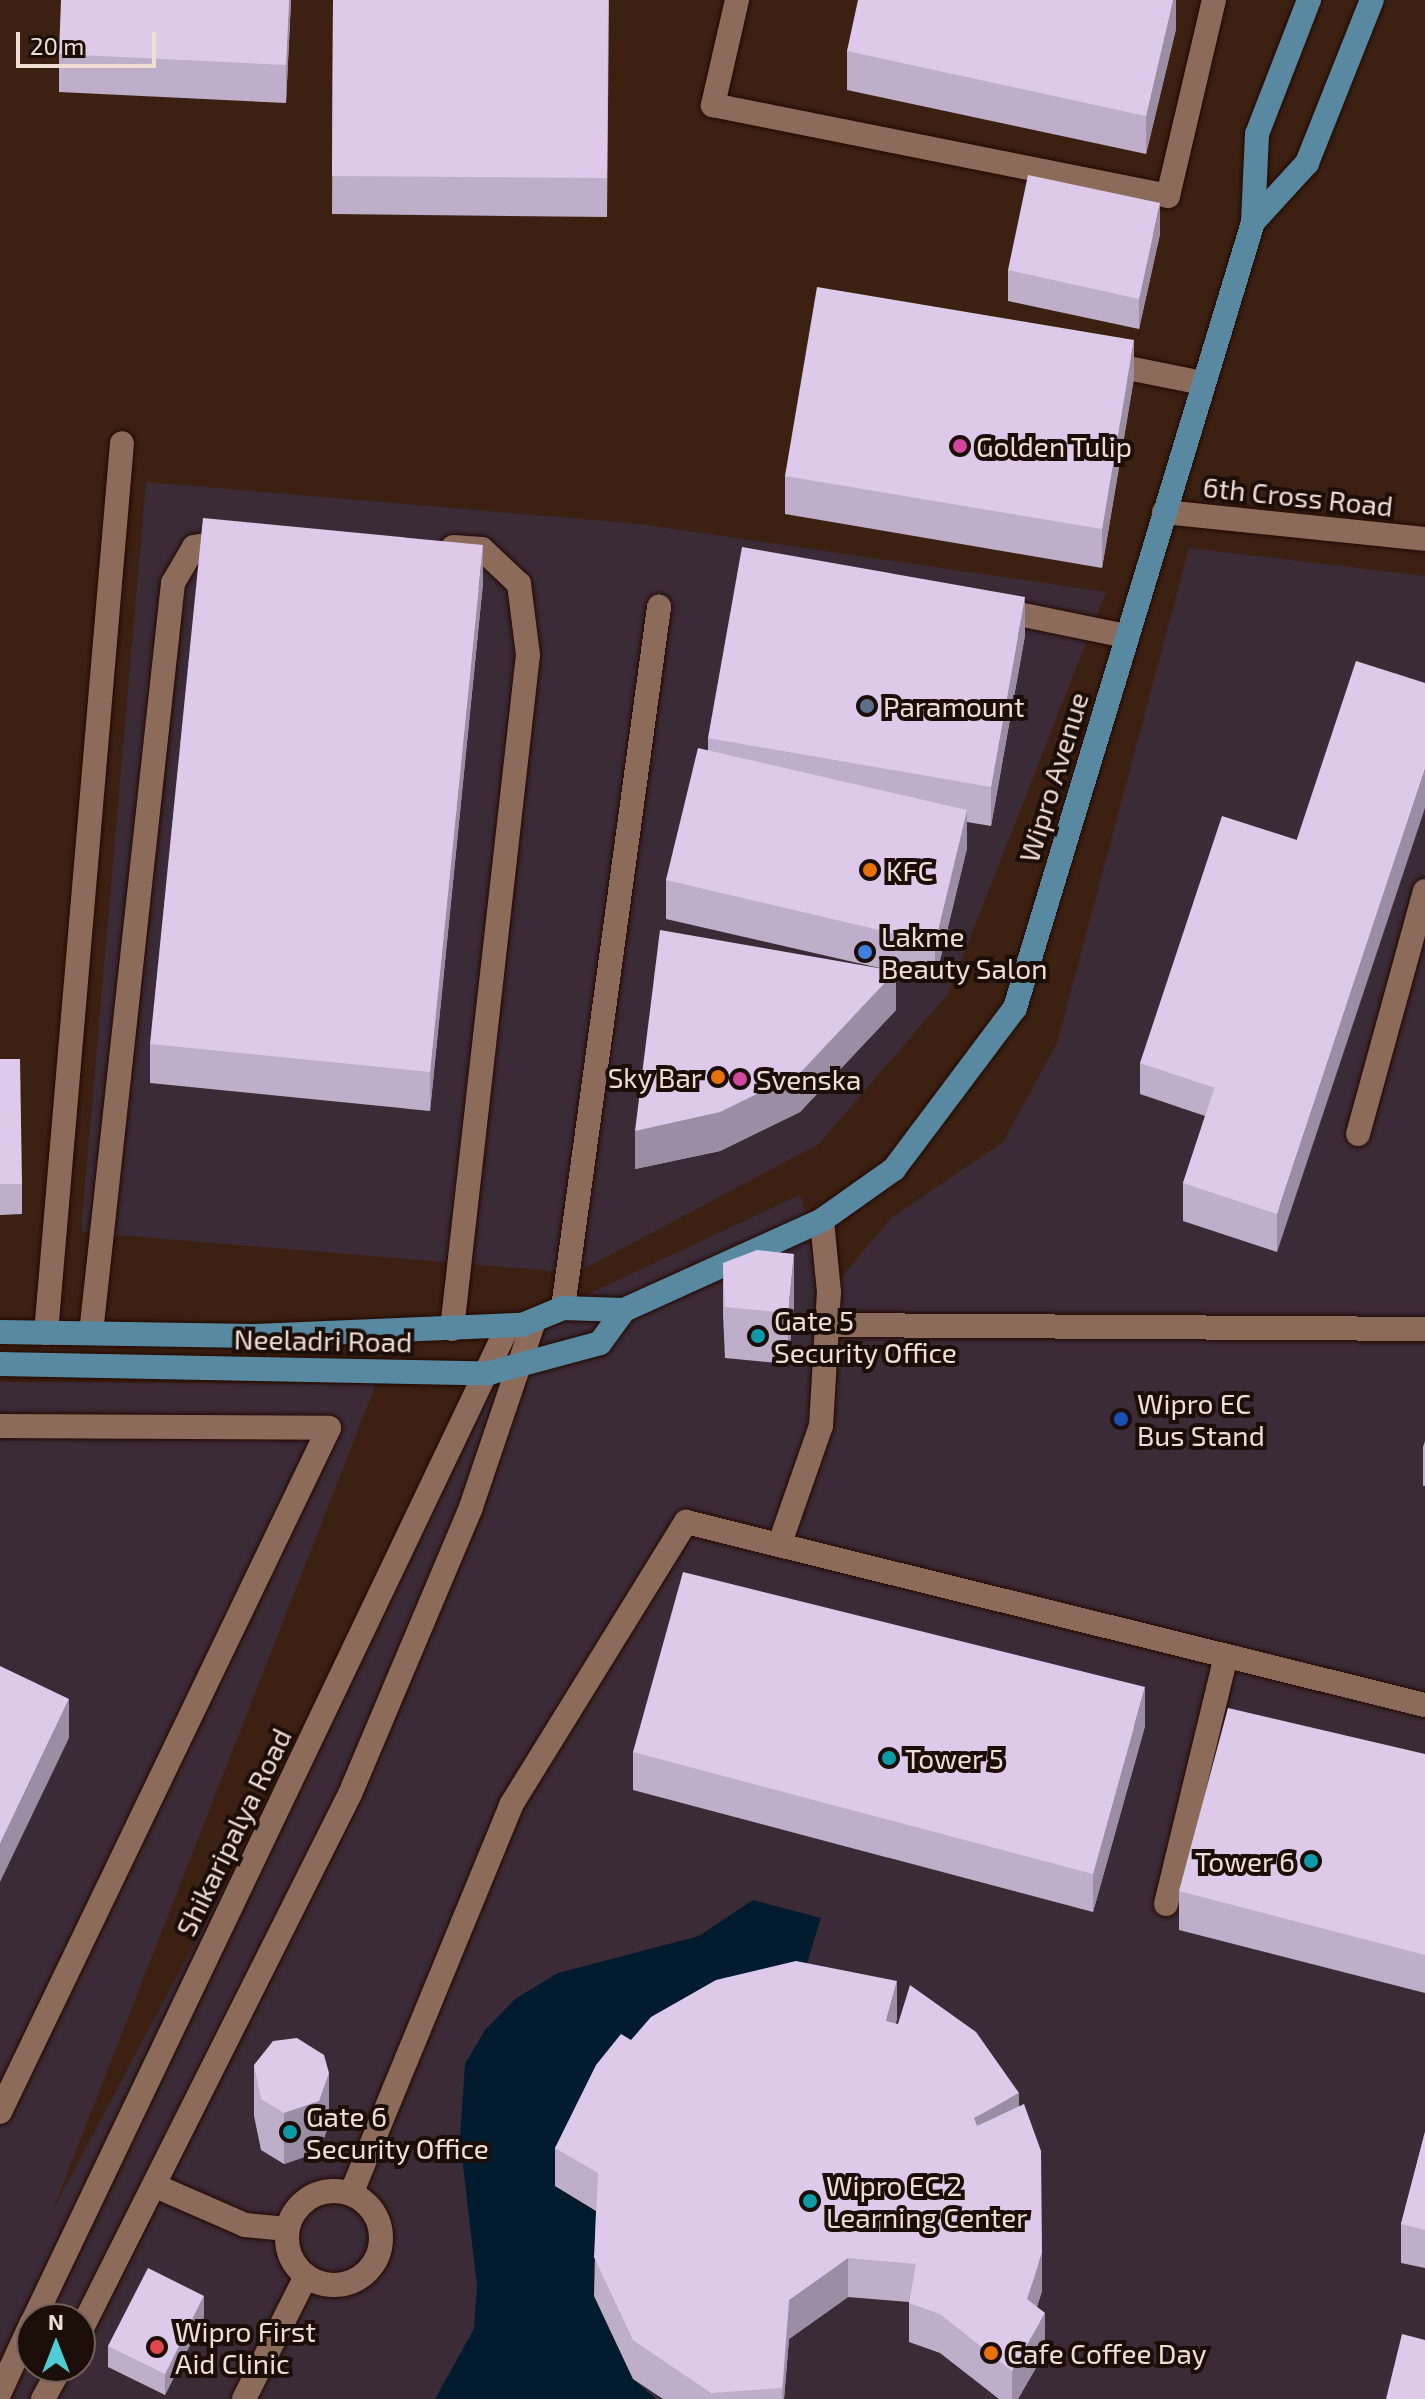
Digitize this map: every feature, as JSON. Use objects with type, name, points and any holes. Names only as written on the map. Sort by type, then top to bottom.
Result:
[{"type":"main road","points":[[1253,222],[1257,134],[1309,0]]},
{"type":"main road","name":"Wipro Avenue","points":[[521,1324],[563,1308],[624,1310],[822,1220],[894,1169],[1015,1008],[1253,222],[1307,163],[1372,0]]},
{"type":"main road","name":"Neeladri Road","points":[[0,1364],[489,1373],[600,1343],[624,1310]]},
{"type":"main road","name":"Neeladri Road","points":[[0,1332],[452,1329],[521,1324]]},
{"type":"street","points":[[737,0],[713,105],[1168,196],[1214,0]]},
{"type":"street","points":[[1083,360],[1202,383]]},
{"type":"street","points":[[46,1333],[122,443]]},
{"type":"street","name":"6th Cross Road","points":[[1164,512],[1425,539]]},
{"type":"street","points":[[91,1333],[173,583],[194,547],[249,538]]},
{"type":"street","points":[[419,544],[482,549],[519,584],[528,655],[452,1329]]},
{"type":"street","points":[[962,603],[1126,636]]},
{"type":"street","points":[[563,1308],[659,607]]},
{"type":"street","points":[[1358,1134],[1425,891]]},
{"type":"street","points":[[781,1540],[821,1426],[827,1325],[822,1220]]},
{"type":"street","points":[[96,2303],[158,2187],[350,1794],[525,1363],[521,1324]]},
{"type":"street","name":"Shikaripalya Road","points":[[42,2303],[489,1373],[521,1324]]},
{"type":"street","points":[[827,1325],[1425,1329]]},
{"type":"street","points":[[0,1426],[329,1428],[0,2112]]},
{"type":"street","points":[[351,2194],[511,1805],[686,1522],[781,1540],[1425,1705]]},
{"type":"street","points":[[1166,1904],[1226,1656]]},
{"type":"street","points":[[158,2187],[245,2225],[287,2229]]},
{"type":"street","points":[[351,2194],[380,2225],[377,2256],[342,2284],[306,2276],[290,2256],[287,2229],[307,2199],[351,2194]]},
{"type":"street","points":[[244,2399],[306,2276]]},
{"type":"street","name":"Shikaripalya Road","points":[[0,2392],[16,2358]]},
{"type":"shaded area","points":[[146,482],[640,524],[1106,592],[948,994],[819,1144],[576,1273],[81,1232]]},
{"type":"shaded area","points":[[1189,548],[1425,576],[1425,2399],[0,2399],[0,1382],[376,1384],[52,2212],[522,1325],[800,1195],[830,1291],[891,1218],[1003,1142],[1057,1043]]},
{"type":"water","points":[[753,1900],[821,1918],[796,1999],[555,2186],[598,2212],[594,2296],[633,2379],[656,2399],[435,2399],[474,2329],[477,2286],[460,2140],[465,2064],[485,2030],[515,1999],[558,1973],[699,1936]]},
{"type":"building","points":[[61,0],[289,0],[286,65],[59,54]]},
{"type":"building","points":[[333,0],[608,0],[607,178],[332,176]]},
{"type":"building","points":[[858,0],[1173,0],[1146,116],[847,51]]},
{"type":"building","points":[[1028,175],[1160,203],[1139,299],[1008,270]]},
{"type":"building","name":"Golden Tulip","points":[[817,287],[1134,340],[1102,529],[785,476]]},
{"type":"building","points":[[203,518],[483,545],[430,1072],[150,1044]]},
{"type":"building","name":"Paramount","points":[[742,547],[1025,597],[991,787],[708,738]]},
{"type":"building","points":[[1356,661],[1425,683],[1425,769],[1277,1214],[1183,1183]]},
{"type":"building","points":[[698,748],[967,810],[935,943],[666,880]]},
{"type":"building","points":[[1222,816],[1297,840],[1215,1088],[1140,1063]]},
{"type":"building","name":"Svenska","points":[[660,930],[896,971],[800,1073],[720,1112],[635,1131]]},
{"type":"building","points":[[0,1059],[20,1059],[22,1184],[0,1184]]},
{"type":"building","points":[[757,1250],[794,1254],[788,1313],[725,1307],[723,1263]]},
{"type":"building","name":"Tower 5","points":[[683,1572],[1145,1687],[1093,1874],[633,1752]]},
{"type":"building","points":[[0,1666],[69,1699],[0,1844]]},
{"type":"building","name":"Tower 6","points":[[1228,1708],[1425,1754],[1425,1955],[1179,1891]]},
{"type":"building","name":"Wipro EC 2 Learning Center","points":[[796,1961],[897,1981],[886,2021],[898,2024],[910,1985],[976,2032],[1019,2093],[974,2118],[977,2126],[1024,2104],[1041,2151],[1042,2253],[1027,2299],[1045,2313],[1012,2371],[940,2314],[909,2303],[916,2264],[848,2258],[789,2300],[782,2388],[711,2393],[633,2340],[594,2257],[598,2173],[555,2148],[596,2065],[621,2034],[631,2040],[651,2017],[716,1980]]},
{"type":"building","points":[[297,2038],[324,2055],[329,2073],[319,2101],[284,2113],[261,2099],[254,2065],[273,2041]]},
{"type":"building","points":[[1425,2132],[1425,2230],[1401,2224]]},
{"type":"building","points":[[148,2268],[204,2296],[165,2374],[108,2346]]},
{"type":"building","points":[[1402,2334],[1425,2340],[1425,2399],[1386,2399]]},
{"type":"place","name":"Golden Tulip","points":[[960,446]]},
{"type":"place","name":"Paramount","points":[[867,706]]},
{"type":"place","name":"KFC","points":[[870,870]]},
{"type":"place","name":"Lakme Beauty Salon","points":[[865,952]]},
{"type":"place","name":"Sky Bar","points":[[718,1077]]},
{"type":"place","name":"Svenska","points":[[740,1079]]},
{"type":"place","name":"Gate 5 Security Office","points":[[758,1336]]},
{"type":"place","name":"Wipro EC Bus Stand","points":[[1121,1419]]},
{"type":"place","name":"Tower 5","points":[[889,1758]]},
{"type":"place","name":"Tower 6","points":[[1311,1861]]},
{"type":"place","name":"Gate 6 Security Office","points":[[290,2132]]},
{"type":"place","name":"Wipro EC 2 Learning Center","points":[[810,2201]]},
{"type":"place","name":"Wipro First Aid Clinic","points":[[157,2347]]},
{"type":"place","name":"Cafe Coffee Day","points":[[991,2353]]}]
